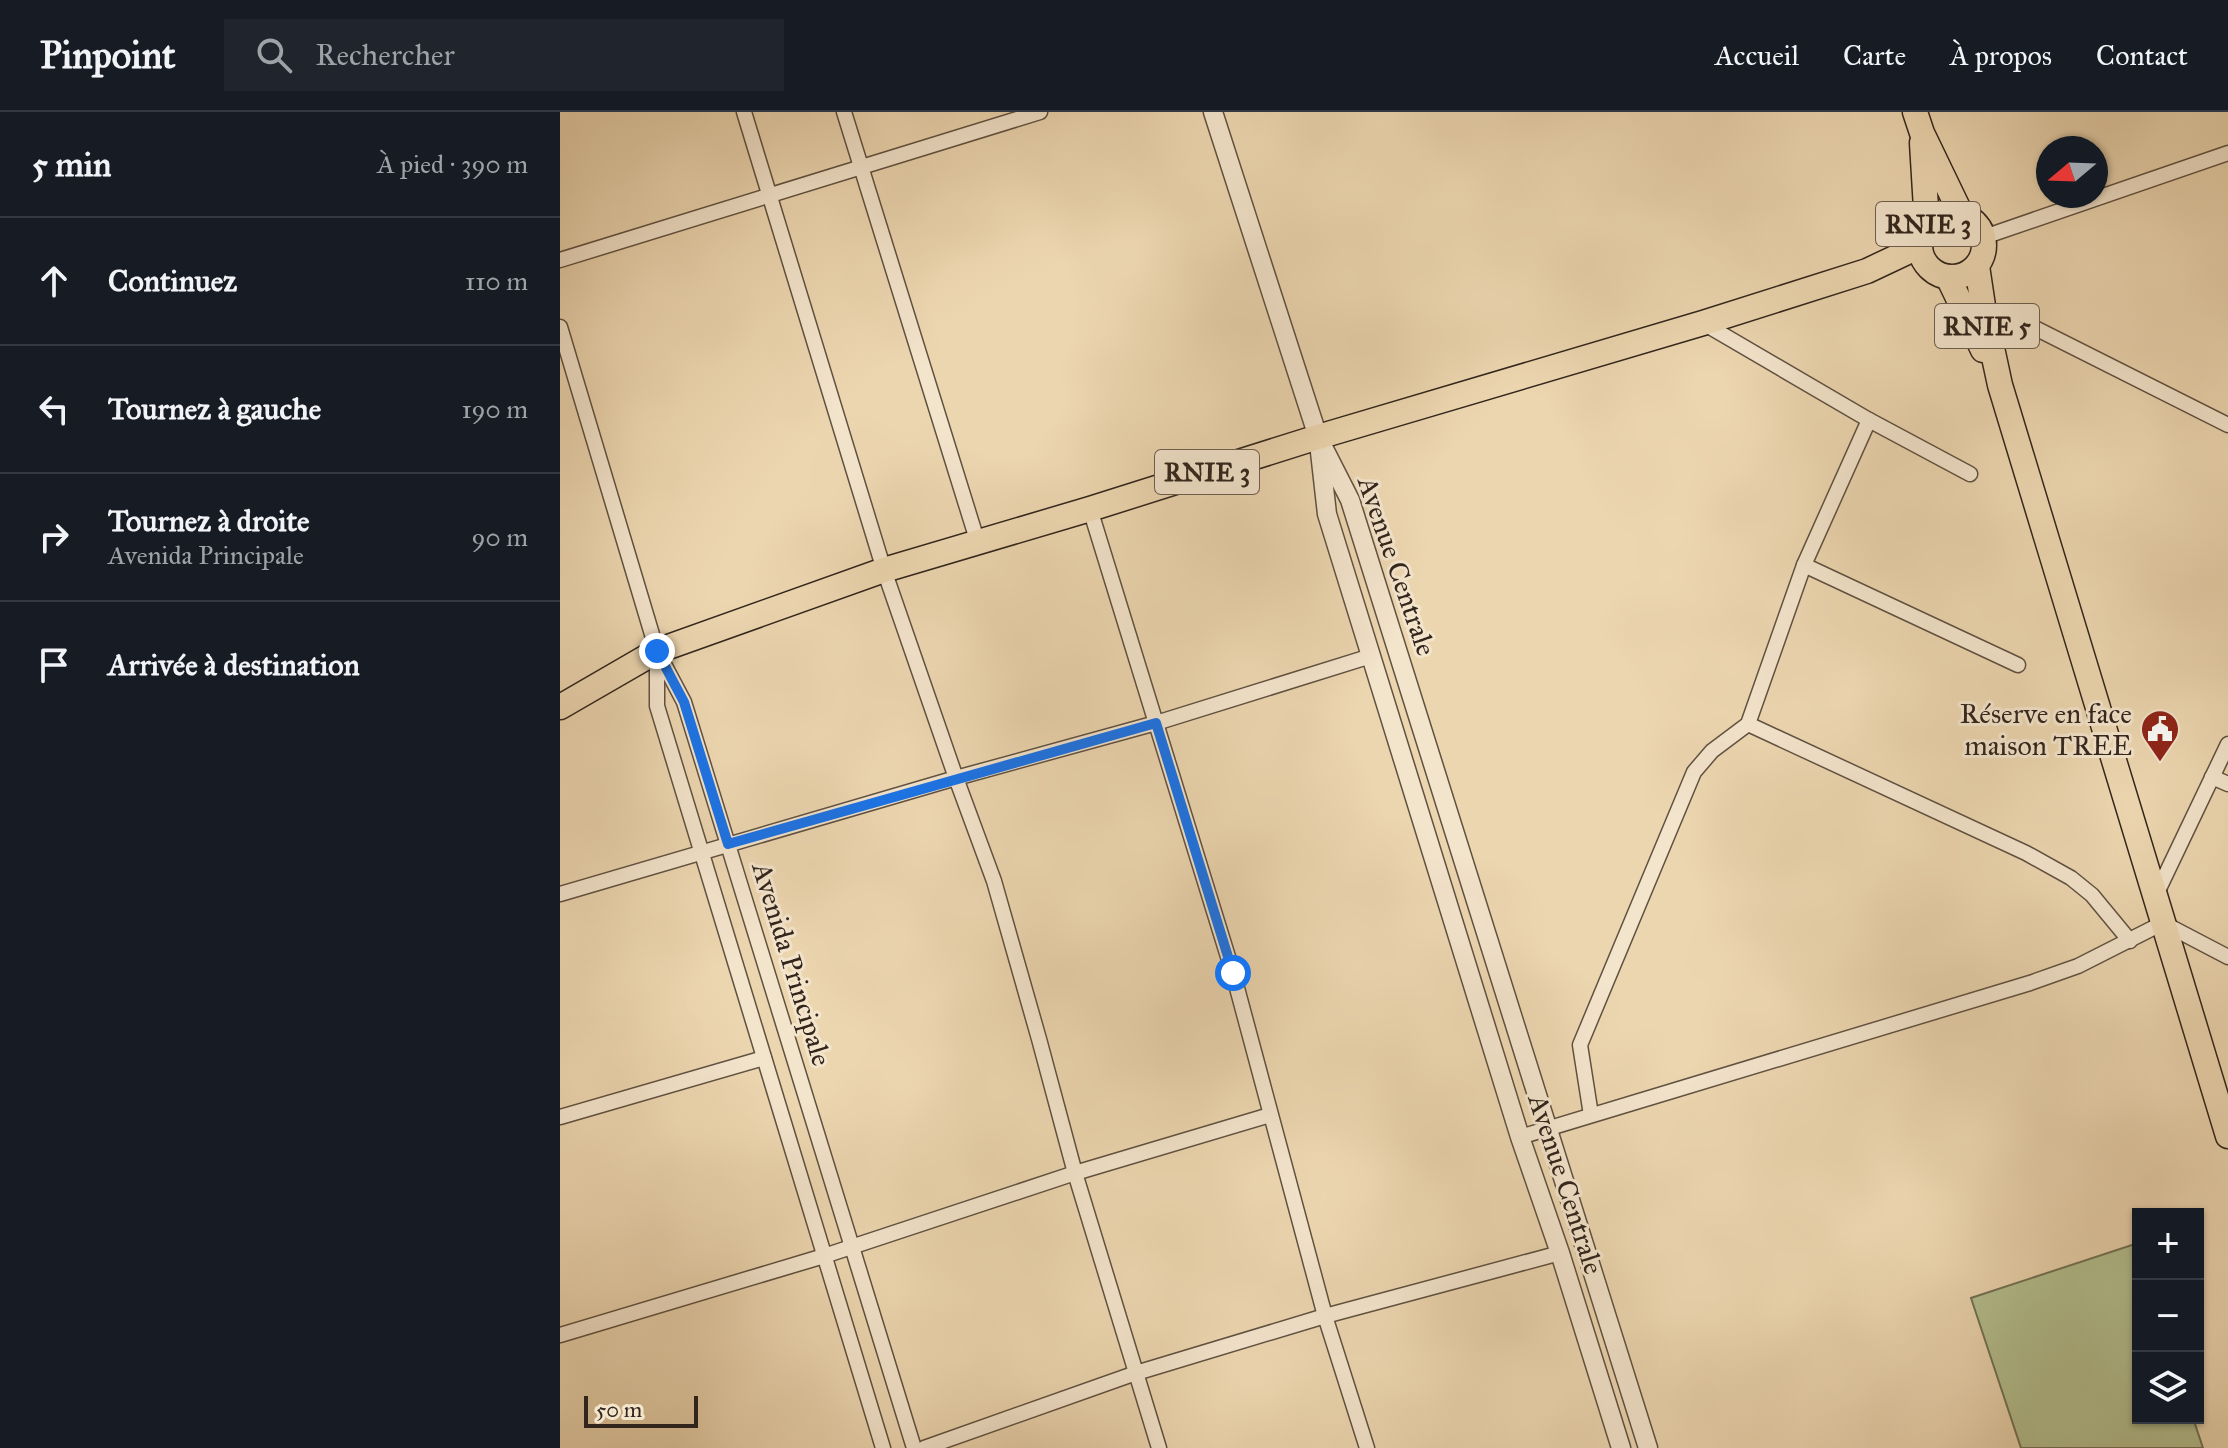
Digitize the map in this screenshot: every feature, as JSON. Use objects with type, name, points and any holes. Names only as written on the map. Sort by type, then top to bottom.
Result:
[{"type":"main road","name":"RNIE 3","points":[[1918,122],[1961,214]]},
{"type":"main road","name":"RNIE 3","points":[[1918,122],[1923,258],[1939,273]]},
{"type":"main road","name":"RNIE 3","points":[[560,707],[657,651],[884,570],[1867,271],[1924,235],[1936,217],[1948,213],[1971,219],[1984,237],[1985,248],[1977,266],[1958,277],[1939,273],[1867,271]]},
{"type":"main road","name":"RNIE 5","points":[[1977,266],[2000,385],[2228,1136]]},
{"type":"main road","name":"RNIE 5","points":[[1939,273],[2000,385]]},
{"type":"street","points":[[744,112],[884,570],[994,881],[1075,1173],[1159,1448]]},
{"type":"street","points":[[844,112],[978,543]]},
{"type":"street","points":[[560,260],[861,168],[1010,116],[1040,112]]},
{"type":"street","points":[[1213,112],[1318,437]]},
{"type":"street","points":[[1984,237],[2228,153]]},
{"type":"street","points":[[1703,323],[1869,420],[1970,474]]},
{"type":"street","points":[[2027,324],[2228,425]]},
{"type":"street","points":[[560,327],[657,651]]},
{"type":"street","points":[[1591,1115],[1580,1045],[1694,772],[1712,751],[1748,724],[1804,565],[1869,420]]},
{"type":"street","name":"Avenue Centrale","points":[[1318,437],[1327,514],[1520,1137],[1621,1448]]},
{"type":"street","name":"Avenue Centrale","points":[[1318,437],[1350,500],[1648,1448]]},
{"type":"street","points":[[1090,509],[1233,973],[1325,1316],[1367,1448]]},
{"type":"street","points":[[1804,565],[2018,665]]},
{"type":"street","name":"Avenida Principale","points":[[657,651],[684,702],[914,1448]]},
{"type":"street","name":"Avenida Principale","points":[[657,651],[657,706],[883,1448]]},
{"type":"street","points":[[560,894],[1156,723],[1371,656]]},
{"type":"street","points":[[1748,724],[2026,853],[2071,878],[2092,895],[2130,941]]},
{"type":"street","points":[[2155,898],[2228,744]]},
{"type":"street","points":[[2212,777],[2228,784]]},
{"type":"street","points":[[1520,1137],[2030,983],[2078,966],[2163,923],[2228,957]]},
{"type":"street","points":[[560,1117],[764,1058]]},
{"type":"street","points":[[560,1335],[824,1256],[1075,1173],[1270,1115]]},
{"type":"street","points":[[924,1448],[1136,1373],[1325,1316],[1560,1253]]},
{"type":"green space","points":[[2132,1245],[2132,1424],[2195,1424],[2203,1448],[2021,1448],[1971,1298]]},
{"type":"place","name":"Réserve en face maison TREE","points":[[2160,763]]},
{"type":"route","points":[[657,651],[684,702],[728,844],[1156,723],[1233,973]]}]
